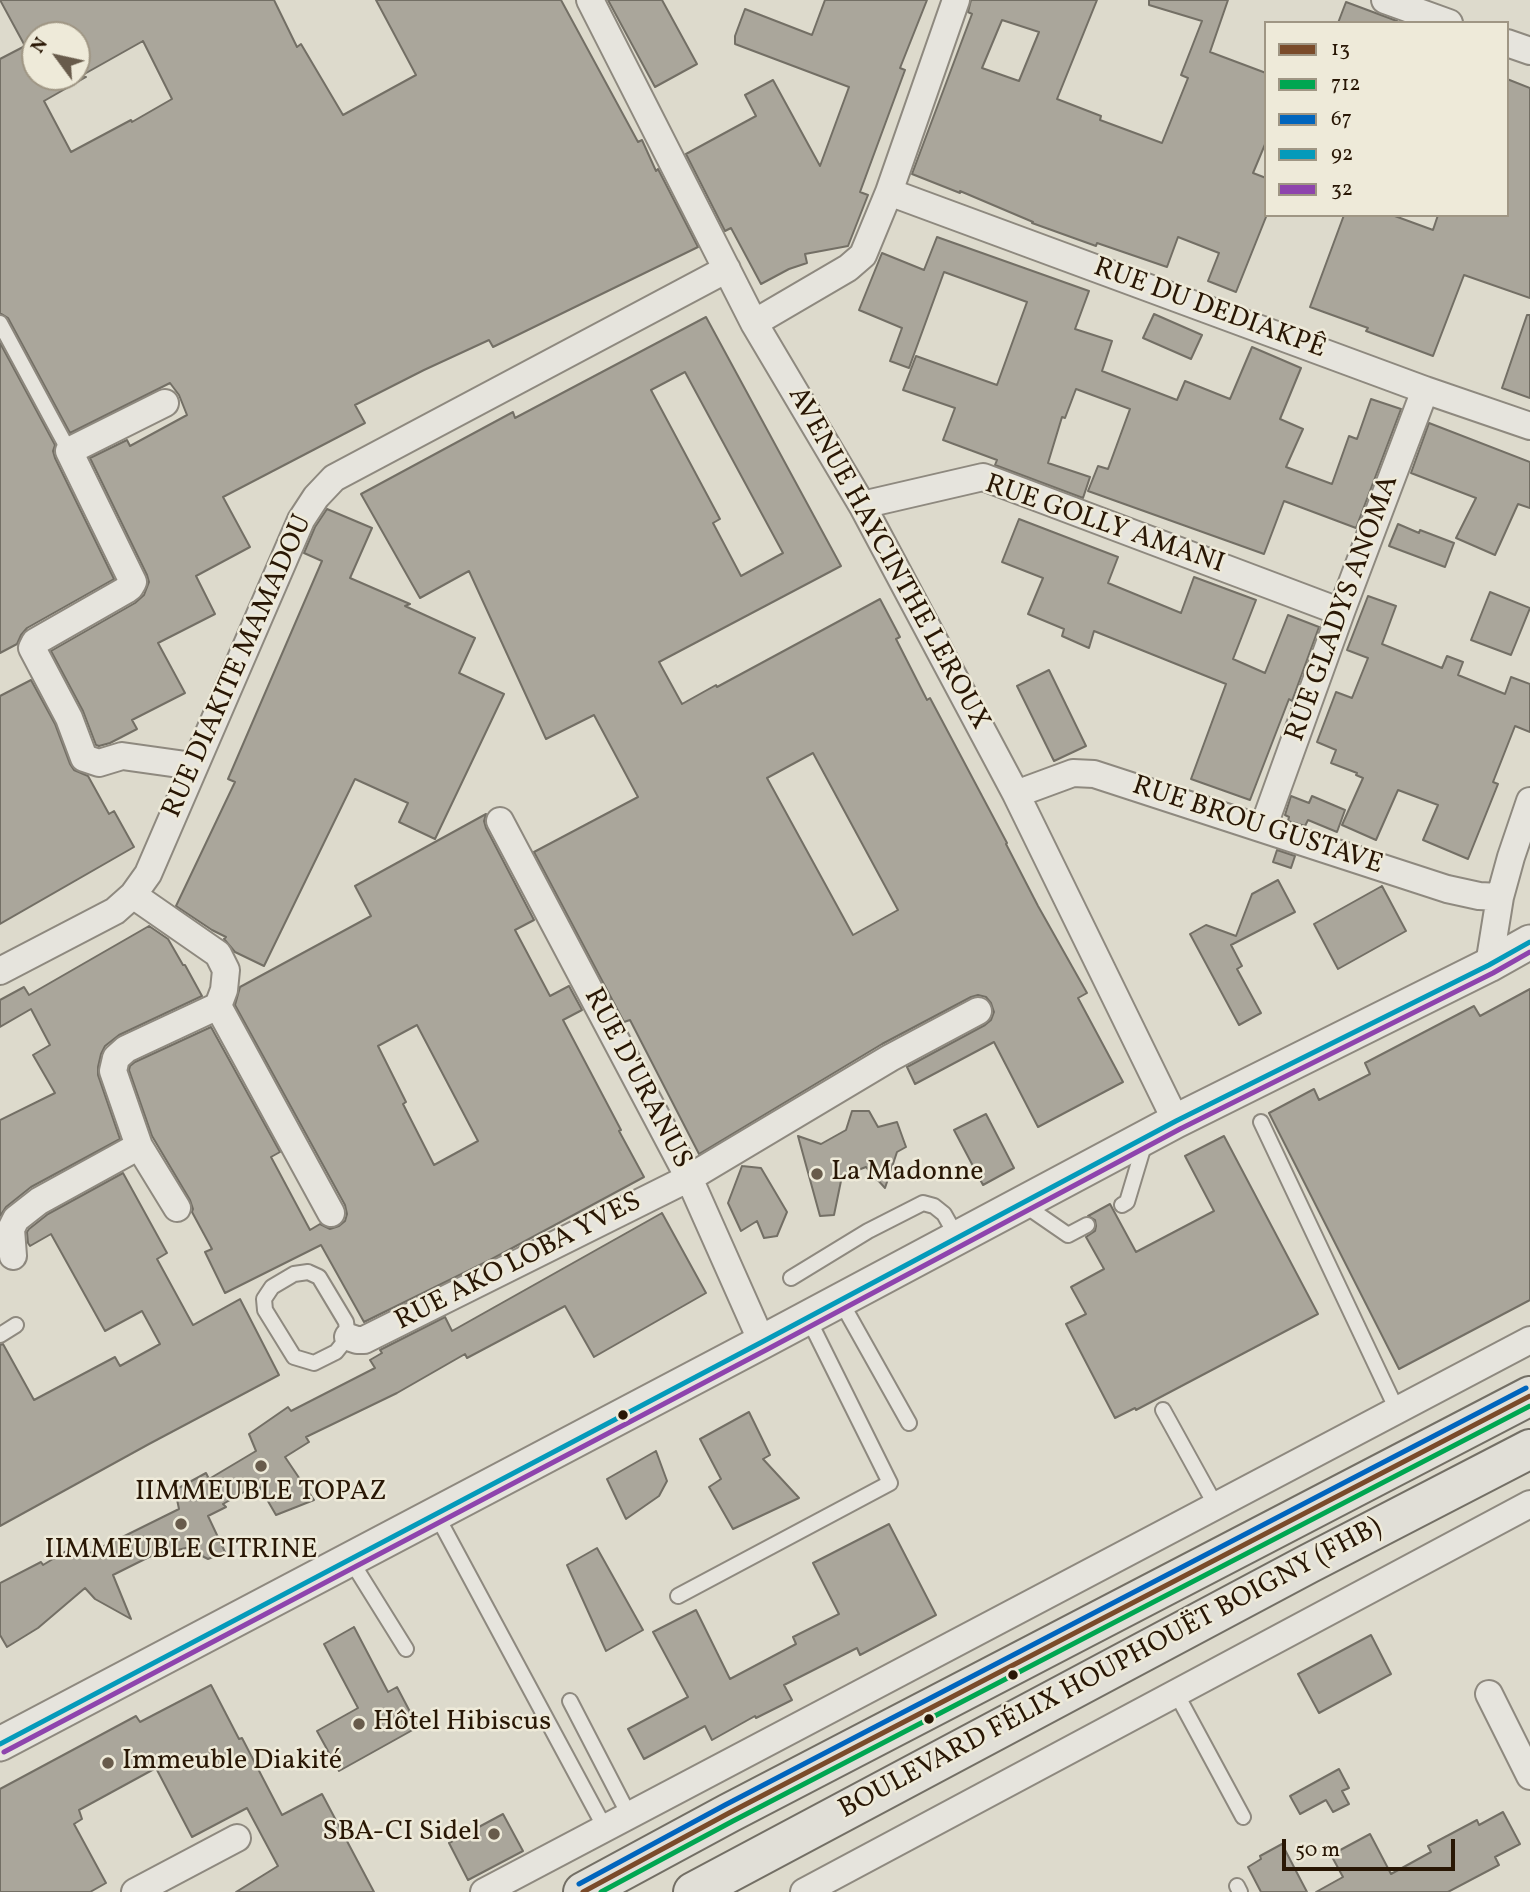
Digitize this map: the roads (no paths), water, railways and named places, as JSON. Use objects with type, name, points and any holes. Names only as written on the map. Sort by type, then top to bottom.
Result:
[{"type":"highway","name":"BOULEVARD FÉLIX HOUPHOUËT BOIGNY (FHB)","points":[[583,1892],[729,1813],[1530,1396]]},
{"type":"highway","name":"BOULEVARD FÉLIX HOUPHOUËT BOIGNY (FHB)","points":[[693,1892],[1308,1564],[1530,1449]]},
{"type":"street","name":"AVENUE HAYCINTHE LEROUX","points":[[590,0],[754,323],[862,505],[1016,794],[1176,1121]]},
{"type":"street","points":[[754,323],[848,268],[863,255],[889,192],[956,0]]},
{"type":"street","points":[[1385,0],[1443,21]]},
{"type":"street","points":[[1509,44],[1530,51]]},
{"type":"street","name":"RUE DU DEDIAKPÊ","points":[[889,192],[1425,390],[1530,426]]},
{"type":"street","name":"RUE DIAKITE MAMADOU","points":[[0,971],[115,911],[133,895],[148,874],[301,520],[316,497],[334,478],[727,269]]},
{"type":"street","name":"RUE GLADYS ANOMA","points":[[1263,828],[1425,390]]},
{"type":"street","points":[[165,403],[69,451],[133,582],[130,587],[35,642],[32,648],[69,718],[85,758],[99,762],[122,756],[193,766]]},
{"type":"street","name":"RUE GOLLY AMANI","points":[[862,505],[983,477],[1341,612]]},
{"type":"street","name":"RUE BROU GUSTAVE","points":[[1016,794],[1073,774],[1094,774],[1447,889],[1479,896],[1500,897]]},
{"type":"street","points":[[1489,965],[1500,897],[1530,801]]},
{"type":"street","name":"RUE D'URANUS","points":[[500,821],[689,1178],[762,1342]]},
{"type":"street","points":[[133,895],[218,954],[226,970],[224,990],[218,1006],[126,1049],[116,1058],[113,1072],[139,1146],[177,1208]]},
{"type":"street","points":[[0,1744],[1176,1121],[1530,942]]},
{"type":"street","points":[[218,1006],[331,1213]]},
{"type":"street","name":"RUE AKO LOBA YVES","points":[[348,1337],[364,1340],[689,1178],[890,1058],[978,1012]]},
{"type":"street","points":[[13,1256],[11,1230],[16,1219],[38,1201],[139,1146]]},
{"type":"street","points":[[484,1892],[1530,1340]]},
{"type":"street","points":[[804,1892],[1530,1504]]},
{"type":"street","points":[[1489,1695],[1530,1776]]},
{"type":"street","points":[[135,1892],[237,1838]]},
{"type":"lane","points":[[0,323],[69,451]]},
{"type":"lane","points":[[1261,1122],[1397,1410]]},
{"type":"lane","points":[[1122,1205],[1127,1202],[1147,1137]]},
{"type":"lane","points":[[791,1278],[868,1231],[923,1203],[934,1206],[944,1214],[957,1237]]},
{"type":"lane","points":[[1022,1203],[1068,1235],[1087,1225]]},
{"type":"lane","points":[[308,1272],[318,1277],[346,1322],[348,1337],[336,1352],[314,1363],[294,1357],[265,1310],[264,1299],[272,1287],[283,1280],[294,1274],[308,1272]]},
{"type":"lane","points":[[840,1300],[909,1423]]},
{"type":"lane","points":[[678,1596],[890,1483],[808,1318]]},
{"type":"lane","points":[[0,1335],[16,1325]]},
{"type":"lane","points":[[1163,1410],[1216,1506]]},
{"type":"lane","points":[[436,1514],[605,1828]]},
{"type":"lane","points":[[350,1559],[407,1649]]},
{"type":"lane","points":[[1177,1693],[1243,1817]]},
{"type":"lane","points":[[570,1701],[629,1815]]},
{"type":"place","name":"La Madonne","points":[[817,1174]]},
{"type":"place","name":"IIMMEUBLE TOPAZ","points":[[261,1466]]},
{"type":"place","name":"IIMMEUBLE CITRINE","points":[[181,1524]]},
{"type":"place","name":"Hôtel Hibiscus","points":[[359,1724]]},
{"type":"place","name":"Immeuble Diakité","points":[[108,1763]]},
{"type":"place","name":"SBA-CI Sidel","points":[[494,1834]]}]
